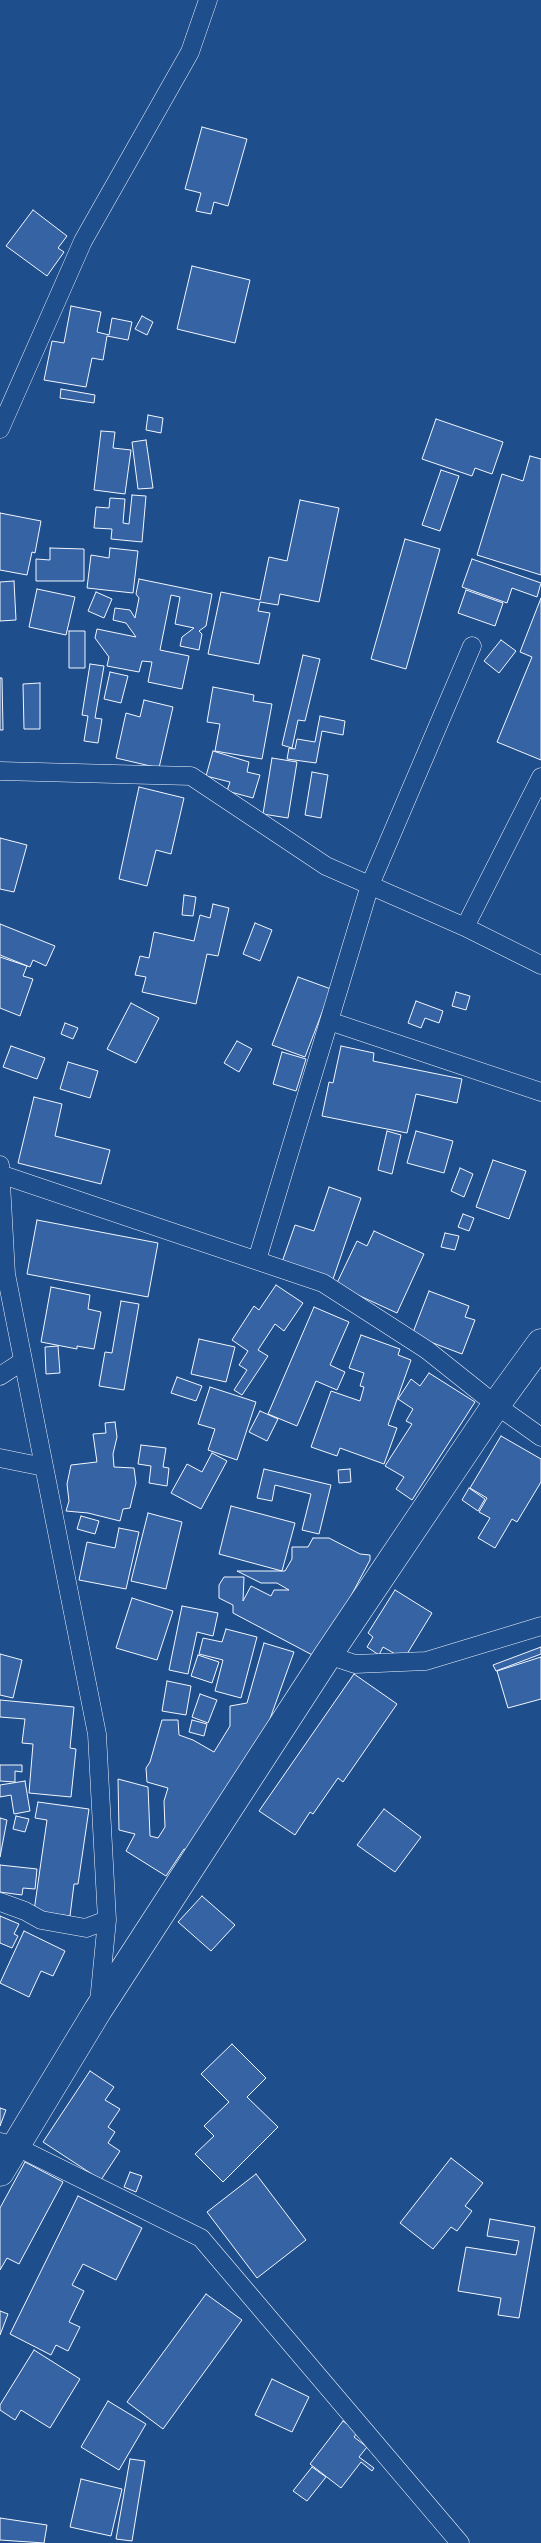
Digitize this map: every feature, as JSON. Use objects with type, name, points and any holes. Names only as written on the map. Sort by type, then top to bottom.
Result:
[{"type":"main road","points":[[0,2172],[8,2144],[98,2010],[328,1655],[496,1405],[541,1344]]},
{"type":"street","points":[[0,429],[83,240],[190,52],[208,0]]},
{"type":"street","points":[[256,1260],[370,885],[472,646]]},
{"type":"street","points":[[0,771],[191,776],[326,866],[465,926],[541,965]]},
{"type":"street","points":[[465,926],[541,777]]},
{"type":"street","points":[[329,1021],[541,1092]]},
{"type":"street","points":[[98,2010],[107,1920],[97,1734],[6,1274],[0,1171],[323,1283],[427,1350],[496,1405],[541,1437]]},
{"type":"street","points":[[0,1376],[23,1361]]},
{"type":"street","points":[[0,1458],[44,1467]]},
{"type":"street","points":[[328,1655],[355,1664],[426,1661],[489,1644],[541,1626]]},
{"type":"street","points":[[0,1902],[25,1911],[41,1920],[86,1928],[107,1920]]},
{"type":"street","points":[[8,2144],[201,2238],[460,2543]]},
{"type":"building","points":[[202,127],[247,139],[228,206],[214,202],[211,214],[196,211],[201,193],[185,189]]},
{"type":"building","points":[[33,210],[67,236],[58,248],[64,252],[47,276],[6,246]]},
{"type":"building","points":[[192,266],[250,280],[235,343],[177,329]]},
{"type":"building","points":[[71,306],[101,312],[97,332],[109,335],[112,318],[132,322],[128,340],[107,336],[103,360],[92,358],[86,387],[44,380],[52,341],[64,343]]},
{"type":"building","points":[[142,316],[153,322],[147,335],[135,329]]},
{"type":"building","points":[[61,389],[95,395],[94,403],[60,398]]},
{"type":"building","points":[[148,415],[163,418],[161,433],[146,430]]},
{"type":"building","points":[[436,419],[503,442],[492,474],[475,468],[472,476],[422,459]]},
{"type":"building","points":[[101,431],[115,432],[113,448],[131,450],[125,494],[94,490]]},
{"type":"building","points":[[146,440],[153,488],[138,489],[132,442]]},
{"type":"building","points":[[530,456],[541,459],[541,575],[477,555],[502,474],[523,481]]},
{"type":"building","points":[[441,470],[459,476],[440,531],[422,525]]},
{"type":"building","points":[[132,495],[146,496],[142,542],[111,539],[112,529],[94,528],[96,507],[109,508],[110,498],[125,499],[123,523],[129,524]]},
{"type":"building","points":[[300,500],[339,508],[319,602],[280,594],[278,605],[260,602],[258,611],[270,613],[259,664],[208,654],[221,592],[260,600],[269,557],[287,561]]},
{"type":"building","points":[[0,513],[41,521],[35,553],[32,552],[27,575],[0,570]]},
{"type":"building","points":[[405,539],[440,549],[406,669],[371,659]]},
{"type":"building","points":[[50,548],[84,549],[84,581],[36,581],[36,559],[50,560]]},
{"type":"building","points":[[110,548],[138,551],[133,593],[87,588],[91,555],[109,558]]},
{"type":"building","points":[[472,559],[541,583],[537,597],[512,588],[507,603],[462,587]]},
{"type":"building","points":[[139,579],[212,594],[206,626],[199,631],[202,634],[199,650],[180,646],[182,637],[194,628],[175,624],[180,597],[171,595],[160,650],[189,656],[182,689],[148,682],[152,662],[142,661],[139,672],[107,666],[109,657],[95,638],[97,629],[136,637],[126,623],[113,620],[115,608],[130,610],[135,618],[139,598],[136,594]]},
{"type":"building","points":[[14,581],[16,620],[0,621],[0,582]]},
{"type":"building","points":[[37,589],[75,597],[66,635],[29,627]]},
{"type":"building","points":[[466,590],[503,603],[495,626],[458,613]]},
{"type":"building","points":[[96,592],[112,599],[104,618],[88,611]]},
{"type":"building","points":[[541,598],[541,760],[497,742],[532,657],[520,652]]},
{"type":"building","points":[[69,631],[85,631],[85,668],[69,668]]},
{"type":"building","points":[[501,640],[516,651],[499,673],[484,661]]},
{"type":"building","points":[[303,655],[320,659],[305,721],[298,720],[292,748],[282,745]]},
{"type":"building","points":[[90,664],[104,666],[95,718],[102,719],[98,743],[84,741],[88,716],[82,715]]},
{"type":"building","points":[[110,672],[128,676],[121,703],[104,699]]},
{"type":"building","points":[[0,678],[2,678],[3,730],[0,730]]},
{"type":"building","points":[[40,683],[40,729],[24,729],[23,684]]},
{"type":"building","points":[[213,687],[254,695],[253,701],[272,704],[262,759],[215,751],[220,724],[207,722]]},
{"type":"building","points":[[144,700],[173,707],[159,768],[116,758],[126,713],[140,717]]},
{"type":"building","points":[[320,716],[345,721],[343,735],[322,731],[316,763],[287,759],[289,748],[295,749],[297,739],[315,742]]},
{"type":"building","points":[[213,751],[249,762],[247,772],[260,775],[253,798],[227,791],[230,782],[206,776]]},
{"type":"building","points":[[272,758],[297,762],[288,818],[263,814]]},
{"type":"building","points":[[312,772],[328,775],[321,818],[305,815]]},
{"type":"building","points":[[139,787],[184,798],[171,854],[156,850],[147,886],[119,879]]},
{"type":"building","points":[[0,838],[27,845],[14,892],[0,889]]},
{"type":"building","points":[[184,895],[196,897],[193,916],[182,915]]},
{"type":"building","points":[[213,904],[229,908],[218,956],[207,954],[196,1004],[142,992],[146,977],[135,975],[140,956],[149,958],[154,932],[194,941],[200,915],[210,918]]},
{"type":"building","points":[[255,923],[272,930],[260,961],[243,954]]},
{"type":"building","points":[[0,924],[55,946],[46,966],[33,960],[30,967],[0,955]]},
{"type":"building","points":[[0,957],[27,966],[23,976],[33,979],[20,1016],[0,1008]]},
{"type":"building","points":[[298,977],[331,989],[305,1057],[272,1045]]},
{"type":"building","points":[[456,992],[470,996],[466,1010],[452,1006]]},
{"type":"building","points":[[416,1001],[443,1011],[439,1023],[425,1018],[421,1028],[408,1023]]},
{"type":"building","points":[[131,1003],[159,1018],[136,1063],[107,1049]]},
{"type":"building","points":[[65,1023],[78,1028],[73,1039],[61,1034]]},
{"type":"building","points":[[237,1041],[252,1049],[239,1072],[224,1063]]},
{"type":"building","points":[[11,1046],[45,1058],[37,1079],[3,1067]]},
{"type":"building","points":[[341,1046],[374,1053],[373,1061],[462,1079],[457,1103],[416,1094],[407,1133],[322,1116],[329,1082],[333,1083]]},
{"type":"building","points":[[282,1052],[306,1059],[296,1091],[273,1084]]},
{"type":"building","points":[[68,1062],[98,1071],[90,1098],[60,1089]]},
{"type":"building","points":[[34,1097],[62,1104],[55,1136],[110,1150],[101,1184],[18,1163]]},
{"type":"building","points":[[387,1131],[401,1135],[392,1174],[378,1170]]},
{"type":"building","points":[[416,1131],[453,1141],[444,1173],[407,1163]]},
{"type":"building","points":[[493,1160],[526,1171],[509,1219],[476,1207]]},
{"type":"building","points":[[460,1168],[473,1174],[464,1197],[451,1191]]},
{"type":"building","points":[[329,1187],[361,1198],[332,1282],[281,1265],[295,1225],[314,1231]]},
{"type":"building","points":[[463,1214],[474,1218],[469,1231],[458,1227]]},
{"type":"building","points":[[37,1220],[158,1243],[148,1297],[27,1274]]},
{"type":"building","points":[[374,1231],[424,1254],[397,1313],[336,1285],[357,1241],[367,1246]]},
{"type":"building","points":[[445,1233],[459,1236],[455,1250],[441,1247]]},
{"type":"building","points":[[276,1285],[303,1303],[284,1331],[275,1324],[258,1350],[268,1356],[242,1395],[234,1390],[247,1370],[239,1365],[248,1351],[232,1340],[254,1306],[259,1310]]},
{"type":"building","points":[[51,1287],[90,1295],[88,1309],[101,1312],[94,1349],[77,1346],[77,1349],[41,1342]]},
{"type":"building","points":[[429,1291],[469,1306],[465,1317],[475,1320],[462,1354],[412,1335]]},
{"type":"building","points":[[121,1301],[139,1304],[124,1390],[99,1386],[105,1352],[112,1353]]},
{"type":"building","points":[[314,1307],[349,1322],[330,1365],[345,1372],[337,1390],[316,1381],[297,1426],[268,1414]]},
{"type":"building","points":[[361,1335],[400,1349],[398,1355],[411,1360],[388,1425],[397,1428],[384,1464],[340,1448],[337,1456],[311,1447],[331,1391],[360,1401],[364,1387],[360,1386],[364,1373],[349,1368]]},
{"type":"building","points":[[199,1339],[235,1347],[226,1382],[191,1374]]},
{"type":"building","points":[[58,1346],[60,1373],[46,1374],[45,1347]]},
{"type":"building","points":[[429,1373],[475,1402],[412,1500],[396,1489],[404,1477],[385,1466],[412,1424],[406,1421],[413,1409],[398,1399],[411,1379],[420,1386]]},
{"type":"building","points":[[177,1377],[202,1386],[196,1401],[171,1393]]},
{"type":"building","points":[[210,1387],[256,1402],[237,1460],[208,1450],[215,1429],[198,1424]]},
{"type":"building","points":[[260,1411],[278,1419],[267,1441],[249,1432]]},
{"type":"building","points":[[115,1422],[117,1437],[113,1454],[114,1467],[134,1468],[136,1483],[130,1508],[123,1509],[120,1521],[88,1513],[66,1511],[69,1501],[67,1484],[71,1465],[97,1462],[93,1434],[106,1433],[105,1423]]},
{"type":"building","points":[[501,1436],[541,1459],[541,1482],[517,1522],[512,1519],[495,1548],[478,1538],[490,1518],[479,1512],[487,1498],[470,1488]]},
{"type":"building","points":[[141,1445],[166,1448],[163,1467],[169,1468],[167,1486],[149,1483],[151,1466],[138,1464]]},
{"type":"building","points":[[212,1453],[227,1461],[201,1509],[171,1493],[187,1464],[202,1472]]},
{"type":"building","points":[[264,1469],[331,1485],[319,1534],[302,1530],[311,1494],[275,1485],[272,1501],[257,1498]]},
{"type":"building","points":[[350,1469],[351,1482],[339,1483],[338,1470]]},
{"type":"building","points":[[469,1488],[485,1499],[478,1511],[462,1500]]},
{"type":"building","points":[[231,1506],[295,1523],[282,1571],[219,1554]]},
{"type":"building","points":[[148,1513],[182,1522],[166,1589],[131,1581]]},
{"type":"building","points":[[81,1516],[99,1521],[95,1534],[77,1529]]},
{"type":"building","points":[[119,1528],[139,1532],[126,1589],[79,1580],[87,1542],[115,1548]]},
{"type":"building","points":[[313,1538],[329,1538],[360,1554],[370,1555],[370,1560],[318,1658],[233,1613],[233,1605],[219,1598],[219,1585],[224,1577],[244,1577],[243,1601],[251,1586],[271,1596],[274,1590],[289,1590],[277,1583],[261,1583],[237,1571],[285,1571],[292,1559],[292,1547],[308,1547]]},
{"type":"building","points":[[395,1590],[432,1613],[404,1659],[383,1647],[379,1655],[367,1647],[373,1637],[368,1633]]},
{"type":"building","points":[[132,1598],[173,1611],[157,1660],[116,1648]]},
{"type":"building","points":[[182,1606],[218,1613],[213,1636],[197,1632],[188,1674],[169,1670]]},
{"type":"building","points":[[226,1629],[257,1637],[241,1698],[215,1691],[223,1660],[199,1654],[203,1638],[222,1642]]},
{"type":"building","points":[[264,1643],[294,1652],[257,1755],[189,1851],[184,1849],[166,1876],[126,1851],[135,1834],[119,1830],[118,1779],[148,1787],[150,1836],[158,1838],[165,1827],[164,1801],[168,1788],[147,1782],[146,1768],[150,1762],[162,1720],[178,1720],[179,1735],[193,1740],[214,1752],[230,1726],[230,1706],[247,1703]]},
{"type":"building","points":[[541,1647],[541,1654],[496,1671],[493,1665]]},
{"type":"building","points":[[0,1654],[22,1660],[13,1698],[0,1695]]},
{"type":"building","points":[[198,1655],[219,1662],[212,1683],[191,1676]]},
{"type":"building","points":[[541,1657],[541,1699],[508,1708],[497,1671]]},
{"type":"building","points":[[354,1674],[397,1704],[343,1782],[338,1778],[313,1814],[310,1812],[295,1835],[259,1811]]},
{"type":"building","points":[[167,1681],[191,1686],[186,1715],[162,1711]]},
{"type":"building","points":[[200,1694],[217,1700],[208,1723],[192,1717]]},
{"type":"building","points":[[0,1700],[74,1707],[70,1748],[76,1749],[71,1797],[29,1793],[33,1744],[22,1743],[25,1719],[0,1717]]},
{"type":"building","points":[[192,1720],[207,1724],[204,1736],[189,1732]]},
{"type":"building","points":[[0,1765],[22,1765],[22,1772],[15,1771],[15,1782],[0,1781]]},
{"type":"building","points":[[25,1781],[30,1811],[14,1814],[11,1795],[0,1797],[0,1785]]},
{"type":"building","points":[[38,1802],[89,1809],[78,1884],[74,1884],[70,1916],[34,1911],[47,1820],[35,1818]]},
{"type":"building","points":[[384,1809],[421,1837],[395,1872],[357,1845]]},
{"type":"building","points":[[16,1816],[29,1819],[25,1832],[13,1829]]},
{"type":"building","points":[[0,1818],[7,1820],[0,1857]]},
{"type":"building","points":[[0,1865],[37,1869],[35,1889],[23,1888],[22,1895],[0,1892]]},
{"type":"building","points":[[202,1896],[235,1925],[211,1951],[178,1922]]},
{"type":"building","points":[[0,1916],[19,1924],[14,1934],[18,1936],[12,1948],[0,1943]]},
{"type":"building","points":[[24,1931],[65,1951],[53,1976],[41,1971],[29,1997],[0,1983]]},
{"type":"building","points":[[232,2044],[266,2078],[247,2097],[278,2127],[223,2182],[195,2154],[214,2136],[204,2126],[229,2102],[201,2074]]},
{"type":"building","points":[[90,2071],[114,2087],[105,2100],[120,2109],[108,2127],[115,2132],[108,2143],[120,2151],[101,2180],[43,2142]]},
{"type":"building","points":[[0,2108],[6,2110],[0,2126]]},
{"type":"building","points":[[451,2158],[483,2183],[465,2206],[472,2211],[457,2231],[451,2227],[433,2249],[400,2223]]},
{"type":"building","points":[[25,2162],[63,2182],[19,2264],[7,2258],[0,2270],[0,2208]]},
{"type":"building","points":[[130,2172],[142,2176],[136,2192],[124,2187]]},
{"type":"building","points":[[256,2174],[306,2240],[257,2278],[207,2212]]},
{"type":"building","points":[[78,2196],[142,2228],[116,2280],[83,2264],[72,2285],[84,2291],[69,2322],[80,2327],[68,2351],[56,2345],[51,2355],[10,2334]]},
{"type":"building","points":[[490,2219],[535,2227],[519,2318],[498,2315],[501,2298],[458,2291],[466,2247],[516,2255],[519,2241],[487,2236]]},
{"type":"building","points":[[206,2294],[242,2320],[163,2429],[127,2402]]},
{"type":"building","points":[[0,2311],[8,2314],[0,2335]]},
{"type":"building","points":[[34,2350],[80,2379],[50,2428],[21,2410],[15,2420],[0,2410],[0,2405]]},
{"type":"building","points":[[272,2379],[309,2397],[292,2432],[255,2415]]},
{"type":"building","points":[[108,2401],[146,2424],[119,2470],[81,2447]]},
{"type":"building","points":[[343,2421],[358,2432],[354,2437],[367,2447],[359,2457],[374,2468],[372,2471],[361,2462],[341,2488],[310,2464]]},
{"type":"building","points":[[130,2459],[145,2461],[132,2541],[116,2539]]},
{"type":"building","points":[[312,2467],[326,2477],[307,2501],[293,2491]]},
{"type":"building","points":[[81,2479],[122,2489],[111,2536],[70,2527]]},
{"type":"building","points":[[0,2518],[47,2525],[44,2543],[0,2540]]}]
